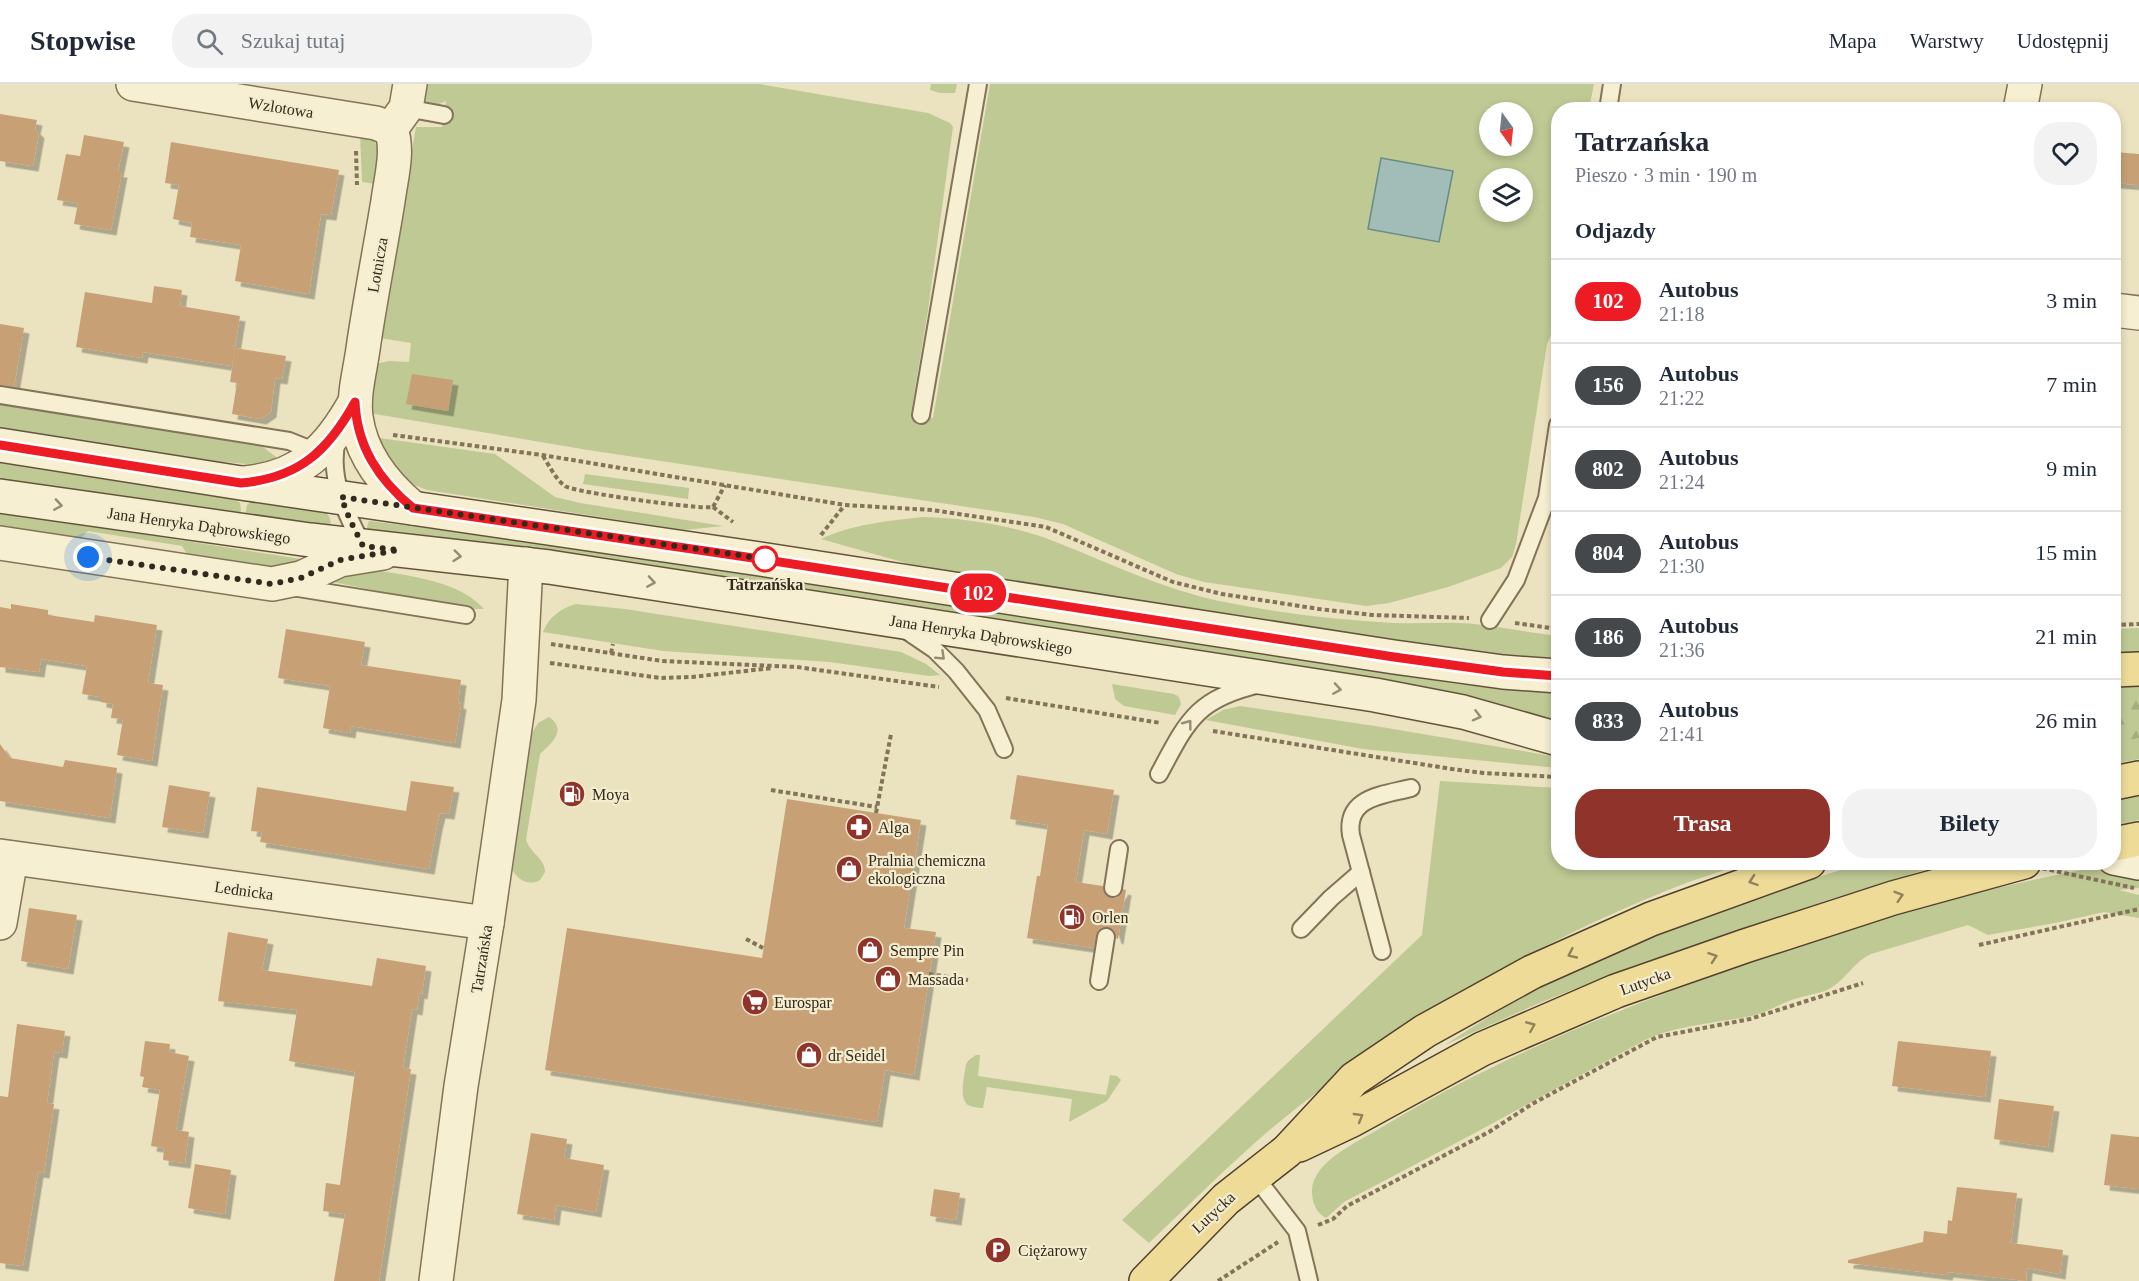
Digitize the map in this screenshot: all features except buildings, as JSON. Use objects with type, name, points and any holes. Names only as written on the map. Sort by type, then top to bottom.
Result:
[{"type":"main road","name":"Wzlotowa","points":[[134,84],[376,123],[402,107]]},
{"type":"main road","points":[[2022,102],[2025,84]]},
{"type":"main road","name":"Lotnicza","points":[[241,483],[267,480],[305,464],[331,440],[348,415],[402,107]]},
{"type":"main road","points":[[2121,311],[2139,313]]},
{"type":"main road","name":"Lotnicza","points":[[348,415],[359,430],[372,462],[384,481],[413,508]]},
{"type":"main road","points":[[0,445],[1394,657],[1503,672],[1551,675]]},
{"type":"main road","name":"Jana Henryka Dąbrowskiego","points":[[0,496],[243,531],[526,564],[1280,680],[1420,703],[1493,720],[1551,737]]},
{"type":"main road","name":"Jana Henryka Dąbrowskiego","points":[[0,543],[272,584],[301,578],[340,560],[399,550]]},
{"type":"main road","name":"Tatrzańska","points":[[436,1281],[461,1086],[519,700],[526,564]]},
{"type":"main road","points":[[2121,670],[2139,669]]},
{"type":"main road","points":[[2121,782],[2139,778]]},
{"type":"main road","points":[[2121,843],[2139,839]]},
{"type":"main road","points":[[0,923],[5,857]]},
{"type":"main road","name":"Lednicka","points":[[5,857],[487,923]]},
{"type":"main road","points":[[2121,864],[2136,876]]},
{"type":"main road","name":"Lutycka","points":[[1146,1281],[1206,1218],[1254,1175],[1287,1150],[1354,1079],[1396,1049],[1461,1010],[1532,972],[1651,919],[1787,870]]},
{"type":"main road","name":"Lutycka","points":[[1287,1150],[1352,1120],[1482,1049],[1617,991],[1727,952],[1893,898],[1995,870]]},
{"type":"lane","points":[[921,415],[978,84]]},
{"type":"lane","points":[[1609,102],[1612,84]]},
{"type":"lane","points":[[402,107],[444,116]]},
{"type":"lane","points":[[0,395],[289,441],[319,453]]},
{"type":"lane","points":[[348,415],[333,456],[341,497],[363,546]]},
{"type":"lane","points":[[1490,620],[1516,580],[1547,498],[1551,471]]},
{"type":"lane","points":[[272,584],[466,615]]},
{"type":"lane","points":[[873,617],[911,633],[946,661],[987,710],[1004,749]]},
{"type":"lane","points":[[1159,774],[1184,726],[1200,710],[1217,699],[1235,692],[1280,680]]},
{"type":"lane","points":[[1382,951],[1351,835],[1352,813],[1368,800],[1411,789]]},
{"type":"lane","points":[[1113,888],[1119,849]]},
{"type":"lane","points":[[1301,928],[1361,872]]},
{"type":"lane","points":[[1099,981],[1106,937]]},
{"type":"lane","points":[[1254,1175],[1298,1231],[1309,1281]]},
{"type":"path","points":[[391,434],[542,455],[845,505],[932,510],[1046,527],[1173,582],[1222,594],[1372,615],[1490,620],[1551,628]]},
{"type":"path","points":[[542,455],[565,486],[582,491],[687,507],[713,507],[733,522]]},
{"type":"path","points":[[713,507],[725,485]]},
{"type":"path","points":[[632,510],[633,499]]},
{"type":"path","points":[[821,535],[845,505]]},
{"type":"path","points":[[2121,625],[2139,624]]},
{"type":"path","points":[[541,662],[661,678],[784,667],[662,662],[555,644]]},
{"type":"path","points":[[611,653],[613,644]]},
{"type":"path","points":[[876,813],[891,734]]},
{"type":"path","points":[[771,790],[877,807]]},
{"type":"path","points":[[2083,870],[2136,876]]},
{"type":"path","points":[[1979,945],[2139,909]]},
{"type":"path","points":[[746,939],[763,948]]},
{"type":"path","points":[[929,974],[968,980]]},
{"type":"path","points":[[1218,1281],[1298,1231],[1333,1219],[1347,1206],[1489,1132],[1532,1104],[1657,1037],[1750,1019],[1863,983]]},
{"type":"green space","points":[[423,84],[759,84],[928,113],[950,123],[953,127],[928,310],[911,413],[933,418],[990,84],[1594,84],[1590,102],[1551,102],[1551,335],[1547,344],[1516,544],[1512,557],[1501,568],[1448,587],[1389,603],[1366,606],[1204,582],[1176,574],[1063,524],[1034,517],[588,450],[369,413],[375,364],[389,361],[409,362],[411,343],[380,338],[416,127],[442,127],[446,101],[437,105],[420,102]]},
{"type":"green space","points":[[931,84],[957,84],[955,93],[940,93],[930,90]]},
{"type":"green space","points":[[360,133],[368,136],[377,146],[376,184],[362,182]]},
{"type":"green space","points":[[0,405],[259,444],[280,460],[248,464],[211,461],[0,429]]},
{"type":"green space","points":[[372,437],[495,454],[555,497],[723,526],[684,530],[427,490],[404,481]]},
{"type":"green space","points":[[0,462],[234,499],[240,503],[241,511],[238,516],[0,480]]},
{"type":"green space","points":[[585,474],[689,488],[688,499],[583,484]]},
{"type":"green space","points":[[253,501],[326,512],[330,527],[245,516],[247,505]]},
{"type":"green space","points":[[0,512],[314,561],[280,572],[193,564],[182,546],[88,531],[74,545],[0,535]]},
{"type":"green space","points":[[923,517],[974,521],[1008,527],[1056,542],[1177,589],[1241,605],[1329,618],[1395,623],[1471,624],[1551,635],[1551,658],[1435,648],[927,569],[821,539],[858,527]]},
{"type":"green space","points":[[369,521],[570,546],[1456,684],[1551,692],[1551,719],[1402,682],[529,548],[369,531],[367,527]]},
{"type":"green space","points":[[358,568],[408,575],[443,584],[458,590],[484,609],[467,609],[328,581]]},
{"type":"green space","points":[[576,604],[625,609],[901,652],[926,664],[940,675],[929,676],[830,662],[663,651],[543,632],[556,614]]},
{"type":"green space","points":[[2139,628],[2139,652],[2121,653],[2121,629]]},
{"type":"green space","points":[[1112,684],[1174,694],[1179,697],[1181,704],[1175,715],[1124,706],[1115,699]]},
{"type":"green space","points":[[2139,686],[2139,759],[2121,763],[2121,687]]},
{"type":"green space","points":[[2139,695],[2139,738],[2121,742],[2121,697]]},
{"type":"green space","points":[[1240,706],[1551,756],[1551,767],[1363,749],[1206,720],[1223,710]]},
{"type":"green space","points":[[549,717],[555,722],[557,732],[553,741],[540,754],[526,840],[543,863],[545,872],[540,880],[531,883],[519,878],[511,867],[526,743],[538,723]]},
{"type":"green space","points":[[1440,781],[1551,788],[1551,870],[1726,870],[1613,913],[1520,960],[1431,1012],[1345,1071],[1283,1119],[1243,1153],[1149,1243],[1122,1220],[1422,935]]},
{"type":"green space","points":[[2139,795],[2139,820],[2121,824],[2121,798]]},
{"type":"green space","points":[[2139,859],[2139,888],[2119,890],[2139,895],[2139,918],[2104,912],[1988,935],[1968,925],[1871,954],[1859,962],[1838,983],[1825,991],[1794,999],[1756,1015],[1685,1027],[1647,1039],[1344,1202],[1326,1218],[1315,1207],[1312,1191],[1314,1180],[1328,1161],[1350,1145],[1469,1079],[1604,1017],[1743,965],[1894,915],[2066,873],[2082,870],[2121,870],[2121,862]]},
{"type":"green space","points":[[1841,870],[1924,870],[1630,967],[1537,1004],[1445,1045],[1526,995],[1610,953],[1717,910]]},
{"type":"green space","points":[[976,1055],[980,1055],[978,1076],[1106,1095],[1110,1075],[1117,1076],[1121,1080],[1107,1101],[1069,1122],[1072,1099],[987,1087],[983,1108],[975,1107],[965,1102],[963,1092],[966,1064]]},
{"type":"water","points":[[1381,158],[1453,171],[1439,242],[1368,229]]},
{"type":"bus line","name":"102","points":[[0,445],[241,483],[255,482],[290,471],[305,464],[319,453],[331,440],[355,402],[359,430],[376,470],[384,481],[413,508],[1394,657],[1503,672],[1551,675]]},
{"type":"place","name":"Tatrzańska","points":[[765,559]]},
{"type":"place","name":"Moya","points":[[572,794]]},
{"type":"place","name":"Alga","points":[[859,827]]},
{"type":"place","name":"Pralnia chemiczna ekologiczna","points":[[849,869]]},
{"type":"place","name":"Orlen","points":[[1072,917]]},
{"type":"place","name":"Sempre Pin","points":[[870,950]]},
{"type":"place","name":"Massada","points":[[888,979]]},
{"type":"place","name":"Eurospar","points":[[755,1002]]},
{"type":"place","name":"dr Seidel","points":[[809,1055]]},
{"type":"place","name":"Ciężarowy","points":[[998,1250]]},
{"type":"route","points":[[88,557],[272,584],[301,578],[340,560],[399,550],[363,546],[341,497],[765,559]]}]
